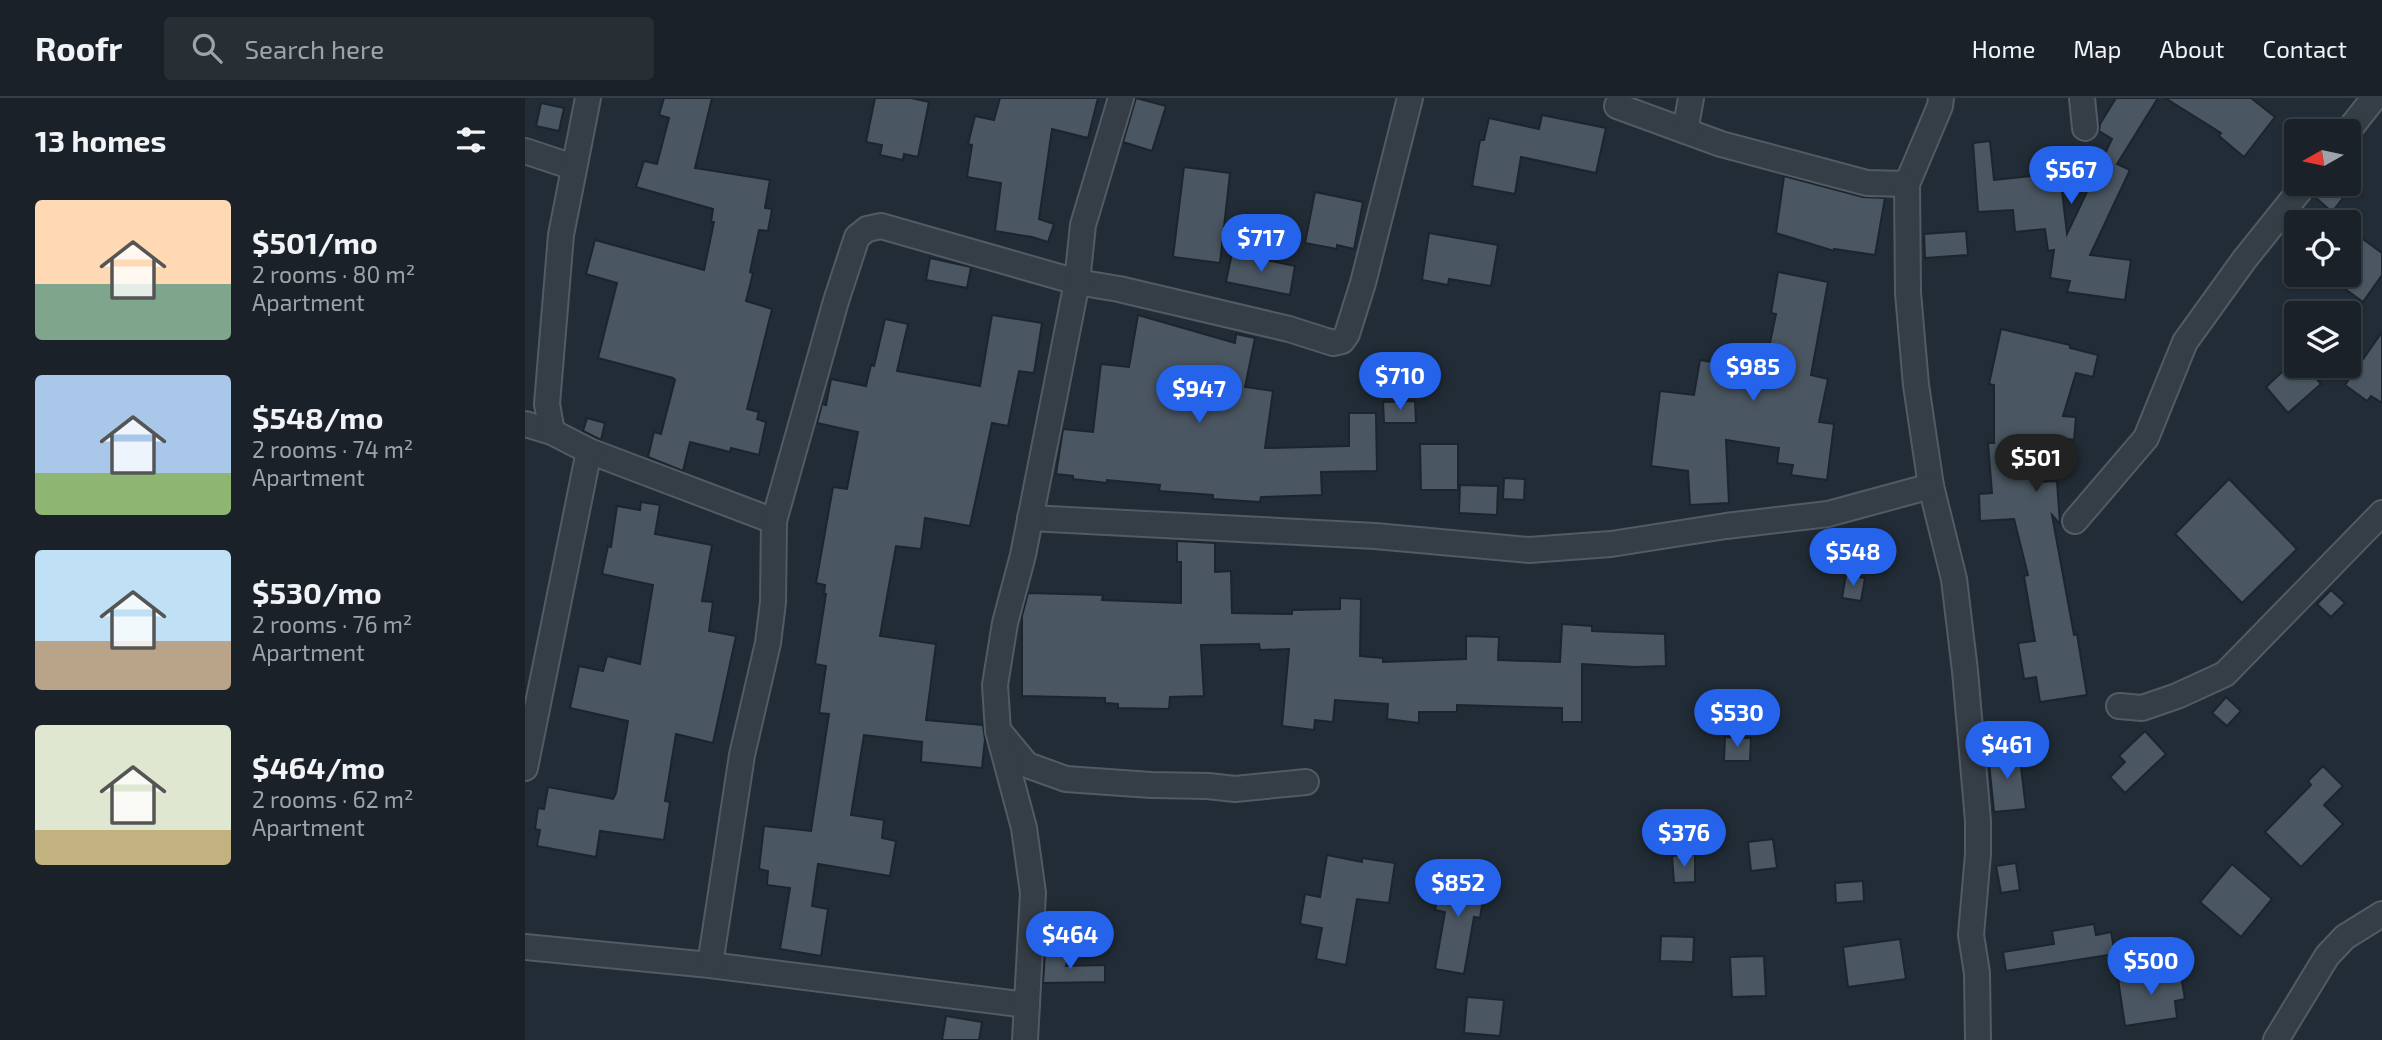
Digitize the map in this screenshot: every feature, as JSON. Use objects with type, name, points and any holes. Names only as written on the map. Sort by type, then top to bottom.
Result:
[{"type":"street","points":[[552,432],[547,404],[561,235],[588,98]]},
{"type":"street","points":[[1025,1040],[1033,893],[1024,828],[998,732],[995,685],[1005,622],[1023,555],[1077,282],[1083,225],[1121,98]]},
{"type":"street","points":[[710,965],[742,755],[768,643],[773,602],[774,521],[857,237],[867,229],[881,226],[1077,282],[1119,289],[1289,329],[1333,343],[1342,341],[1347,334],[1363,283],[1410,98]]},
{"type":"street","points":[[1685,131],[1691,98]]},
{"type":"street","points":[[1941,98],[1907,184],[1907,293],[1916,385],[1931,486],[1954,579],[1965,671],[1978,821],[1971,935],[1977,972],[1978,1040]]},
{"type":"street","points":[[2082,98],[2085,128]]},
{"type":"street","points":[[2357,119],[2374,98]]},
{"type":"street","points":[[1617,106],[1721,144],[1867,183],[1907,184]]},
{"type":"street","points":[[525,151],[573,167]]},
{"type":"street","points":[[2075,521],[2146,438],[2185,342],[2244,260],[2295,196]]},
{"type":"street","points":[[525,424],[552,432],[589,451],[774,521]]},
{"type":"street","points":[[525,768],[532,687],[589,451]]},
{"type":"street","points":[[1030,518],[1375,536],[1529,550],[1611,544],[1828,514],[1931,486]]},
{"type":"street","points":[[2119,706],[2142,708],[2177,696],[2225,674],[2382,513]]},
{"type":"street","points":[[998,732],[1027,765],[1066,779],[1235,789],[1306,782]]},
{"type":"street","points":[[2276,1040],[2327,956],[2345,937],[2382,914]]},
{"type":"street","points":[[525,947],[710,965],[1027,1005]]},
{"type":"building","points":[[664,98],[712,98],[695,168],[770,180],[765,208],[772,209],[768,231],[759,230],[746,301],[772,309],[747,409],[759,412],[757,419],[766,422],[759,455],[731,448],[730,452],[690,442],[683,471],[648,457],[654,432],[661,434],[675,380],[598,358],[617,283],[586,274],[595,240],[704,270],[714,222],[711,222],[713,209],[636,187],[644,161],[657,164],[669,118],[659,115]]},
{"type":"building","points":[[875,98],[911,98],[929,102],[918,157],[904,154],[903,160],[880,155],[882,145],[866,142]]},
{"type":"building","points":[[1000,98],[1098,98],[1088,138],[1052,129],[1039,219],[1054,224],[1048,242],[995,231],[1001,183],[967,177],[972,145],[968,144],[975,116],[994,120]]},
{"type":"building","points":[[1136,98],[1166,106],[1152,151],[1123,142]]},
{"type":"building","points":[[2116,98],[2158,98],[2117,164],[2130,170],[2090,255],[2131,260],[2125,300],[2067,292],[2070,281],[2050,278],[2054,250],[2048,251],[2045,229],[2015,232],[2013,210],[1978,212],[1973,143],[1990,141],[1994,180],[2060,173],[2067,234],[2112,139],[2099,131],[2100,124]]},
{"type":"building","points":[[2165,98],[2251,98],[2275,117],[2244,157],[2219,136],[2221,133]]},
{"type":"building","points":[[541,103],[564,108],[559,131],[536,126]]},
{"type":"building","points":[[1542,115],[1606,128],[1596,173],[1521,157],[1515,194],[1472,186],[1480,140],[1484,140],[1489,118],[1539,129]]},
{"type":"building","points":[[1184,167],[1230,173],[1220,263],[1173,257]]},
{"type":"building","points":[[1784,176],[1863,197],[1885,198],[1875,255],[1834,251],[1776,233]]},
{"type":"building","points":[[1315,192],[1363,202],[1354,249],[1305,243]]},
{"type":"building","points":[[2345,196],[2334,210],[2330,210],[2315,197]]},
{"type":"building","points":[[1966,231],[1968,255],[1925,258],[1924,234]]},
{"type":"building","points":[[1429,233],[1498,245],[1491,286],[1449,279],[1448,285],[1422,280]]},
{"type":"building","points":[[2361,238],[2382,253],[2382,275],[2363,302],[2342,287],[2361,287]]},
{"type":"building","points":[[1232,253],[1295,266],[1290,295],[1226,282]]},
{"type":"building","points":[[930,258],[971,267],[967,288],[926,280]]},
{"type":"building","points":[[1778,272],[1828,282],[1811,375],[1828,379],[1819,422],[1834,424],[1827,480],[1791,475],[1793,465],[1777,463],[1779,448],[1726,440],[1729,503],[1690,505],[1688,471],[1651,466],[1660,391],[1694,395],[1700,360],[1764,371],[1776,314],[1771,313]]},
{"type":"building","points":[[992,315],[1042,323],[1034,373],[1019,371],[1008,426],[992,423],[970,526],[925,518],[921,549],[896,546],[880,636],[936,644],[926,720],[983,725],[985,739],[982,768],[921,762],[922,742],[864,735],[851,815],[884,820],[882,838],[896,841],[890,876],[818,864],[812,906],[828,909],[821,956],[780,949],[790,888],[767,885],[768,871],[759,869],[764,826],[811,831],[829,714],[819,713],[826,666],[815,664],[826,594],[825,585],[816,583],[833,487],[847,489],[858,432],[817,423],[822,404],[826,405],[831,379],[866,386],[871,365],[874,366],[885,319],[908,324],[897,371],[980,386]]},
{"type":"building","points":[[1138,315],[1235,343],[1236,334],[1255,338],[1245,387],[1273,391],[1265,448],[1349,446],[1349,413],[1376,413],[1377,471],[1321,472],[1322,495],[1261,497],[1260,502],[1213,499],[1213,495],[1159,491],[1160,485],[1107,480],[1107,483],[1056,474],[1063,429],[1093,432],[1101,364],[1129,367]]},
{"type":"building","points":[[2001,329],[2070,345],[2070,348],[2098,355],[2093,377],[2076,373],[2063,416],[2076,417],[2074,440],[2045,436],[2039,482],[2057,481],[2060,524],[2052,515],[2087,695],[2040,702],[2036,677],[2024,679],[2018,643],[2035,641],[2024,576],[2028,575],[2014,519],[1980,521],[1979,494],[1992,493],[1988,443],[1994,443],[1994,385],[1989,384]]},
{"type":"building","points":[[2382,332],[2382,403],[2371,396],[2367,401],[2345,385],[2350,378],[2361,378],[2361,362]]},
{"type":"building","points":[[2284,370],[2284,378],[2316,378],[2321,384],[2288,413],[2266,387]]},
{"type":"building","points":[[1415,401],[1416,423],[1384,423],[1383,402]]},
{"type":"building","points":[[587,418],[605,423],[601,440],[583,431]]},
{"type":"building","points":[[1420,444],[1458,444],[1458,490],[1421,490]]},
{"type":"building","points":[[1504,478],[1525,479],[1524,500],[1503,499]]},
{"type":"building","points":[[2229,479],[2297,549],[2242,603],[2175,534]]},
{"type":"building","points":[[1460,485],[1498,486],[1497,515],[1459,513]]},
{"type":"building","points":[[641,502],[660,505],[655,534],[712,545],[702,601],[713,602],[709,631],[736,636],[713,743],[676,734],[665,801],[670,802],[664,840],[600,831],[596,857],[537,846],[540,830],[535,829],[538,808],[544,809],[548,787],[613,799],[616,793],[628,721],[570,708],[579,666],[603,671],[607,656],[640,664],[653,585],[602,574],[608,546],[611,547],[617,506],[640,510]]},
{"type":"building","points":[[1177,541],[1215,543],[1215,572],[1231,571],[1232,613],[1292,614],[1292,610],[1340,609],[1340,598],[1361,599],[1360,656],[1383,658],[1383,662],[1466,659],[1466,636],[1499,637],[1498,660],[1560,662],[1562,624],[1592,626],[1592,631],[1665,634],[1666,666],[1582,664],[1582,722],[1562,722],[1562,708],[1457,705],[1457,712],[1419,712],[1419,723],[1387,719],[1388,704],[1335,700],[1333,722],[1315,720],[1314,730],[1282,726],[1289,649],[1260,650],[1259,644],[1201,645],[1204,696],[1170,697],[1169,709],[1118,708],[1118,704],[1105,703],[1105,698],[1022,696],[1022,616],[1028,593],[1103,595],[1102,600],[1181,603],[1181,562],[1177,562]]},
{"type":"building","points":[[1846,575],[1865,578],[1861,601],[1842,598]]},
{"type":"building","points":[[2331,590],[2345,603],[2331,617],[2317,604]]},
{"type":"building","points":[[2226,697],[2241,711],[2227,726],[2212,713]]},
{"type":"building","points":[[2145,731],[2166,754],[2125,793],[2110,777],[2125,762],[2119,756]]},
{"type":"building","points":[[1725,737],[1751,738],[1750,761],[1724,761]]},
{"type":"building","points":[[2019,750],[2026,809],[1994,812],[1988,753]]},
{"type":"building","points":[[2323,766],[2343,786],[2324,805],[2343,824],[2301,867],[2265,832],[2311,785],[2308,781]]},
{"type":"building","points":[[1773,839],[1777,868],[1751,871],[1748,842]]},
{"type":"building","points":[[1695,854],[1695,882],[1674,883],[1672,856]]},
{"type":"building","points":[[1327,855],[1362,862],[1362,858],[1395,863],[1389,903],[1357,899],[1346,965],[1316,959],[1322,928],[1300,924],[1305,894],[1320,897]]},
{"type":"building","points":[[2016,863],[2020,890],[2001,893],[1996,866]]},
{"type":"building","points":[[2232,864],[2272,899],[2241,937],[2200,902]]},
{"type":"building","points":[[1441,873],[1486,881],[1480,918],[1474,917],[1464,974],[1435,969],[1445,912],[1435,910]]},
{"type":"building","points":[[1863,881],[1864,901],[1836,903],[1835,883]]},
{"type":"building","points":[[2094,924],[2096,935],[2111,932],[2115,954],[2006,971],[2003,952],[2054,944],[2052,931]]},
{"type":"building","points":[[1661,936],[1694,937],[1693,962],[1660,961]]},
{"type":"building","points":[[1900,939],[1906,979],[1848,987],[1843,947]]},
{"type":"building","points":[[1045,953],[1069,955],[1066,966],[1105,965],[1105,982],[1043,983]]},
{"type":"building","points":[[1764,956],[1766,996],[1732,997],[1730,957]]},
{"type":"building","points":[[2180,970],[2185,999],[2175,1001],[2177,1018],[2125,1026],[2118,979]]},
{"type":"building","points":[[1467,997],[1504,1000],[1500,1036],[1464,1033]]},
{"type":"building","points":[[946,1016],[982,1022],[979,1040],[942,1040]]}]
